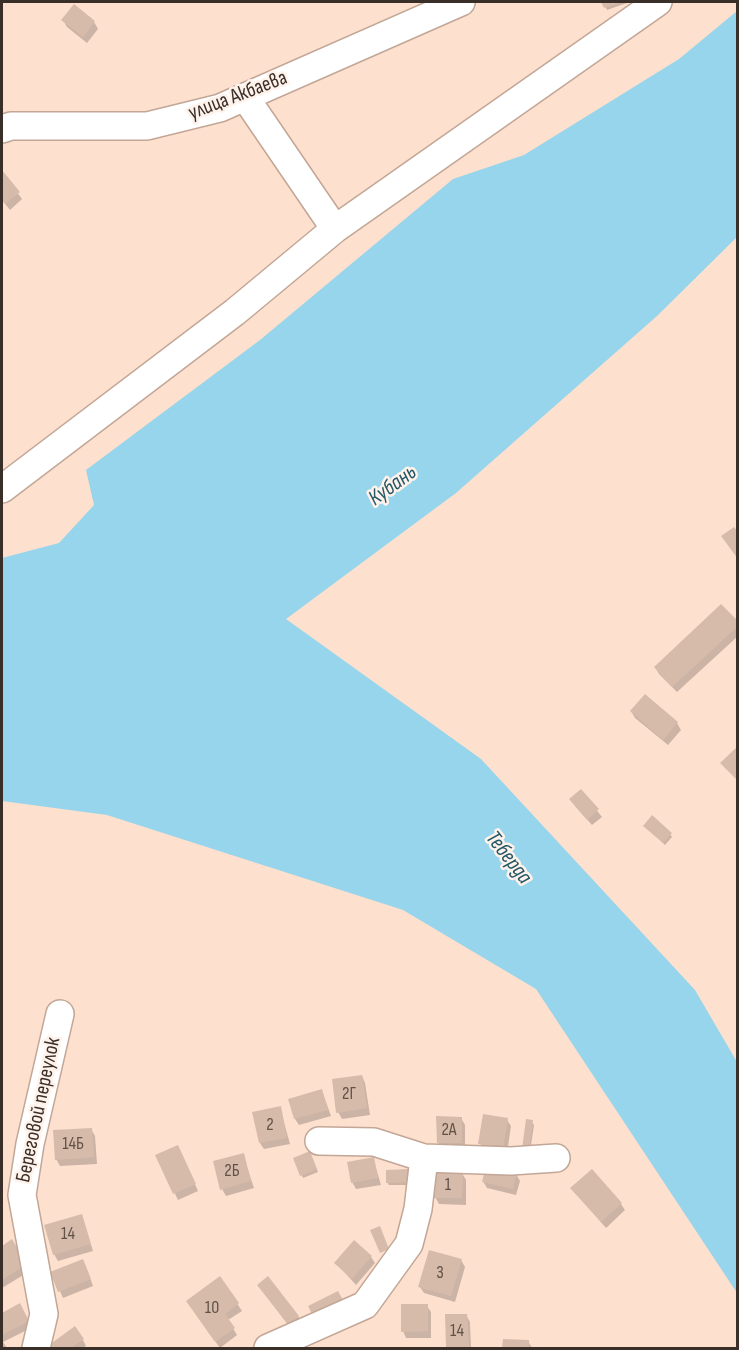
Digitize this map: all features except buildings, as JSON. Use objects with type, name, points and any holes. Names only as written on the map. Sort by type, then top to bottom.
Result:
[{"type":"street","name":"улица Акбаева","points":[[2,129],[10,126],[147,126],[220,108],[461,2]]},
{"type":"street","points":[[2,489],[235,312],[335,229],[658,2]]},
{"type":"street","points":[[245,97],[335,229]]},
{"type":"street","name":"Береговой переулок","points":[[36,1348],[44,1314],[22,1195],[30,1144],[60,1014]]},
{"type":"street","points":[[319,1141],[374,1142],[424,1158],[511,1161],[556,1158]]},
{"type":"street","points":[[268,1348],[365,1305],[410,1244],[418,1209],[424,1158]]},
{"type":"water","points":[[737,11],[737,237],[657,316],[456,493],[286,619],[481,759],[695,990],[737,1062],[737,1293],[536,989],[403,910],[107,815],[2,801],[2,558],[59,543],[94,505],[86,470],[260,340],[453,179],[524,155],[679,59]]},
{"type":"water label","name":"Кубань","points":[[393,486]]},
{"type":"water label","name":"Теберда","points":[[508,858]]}]
